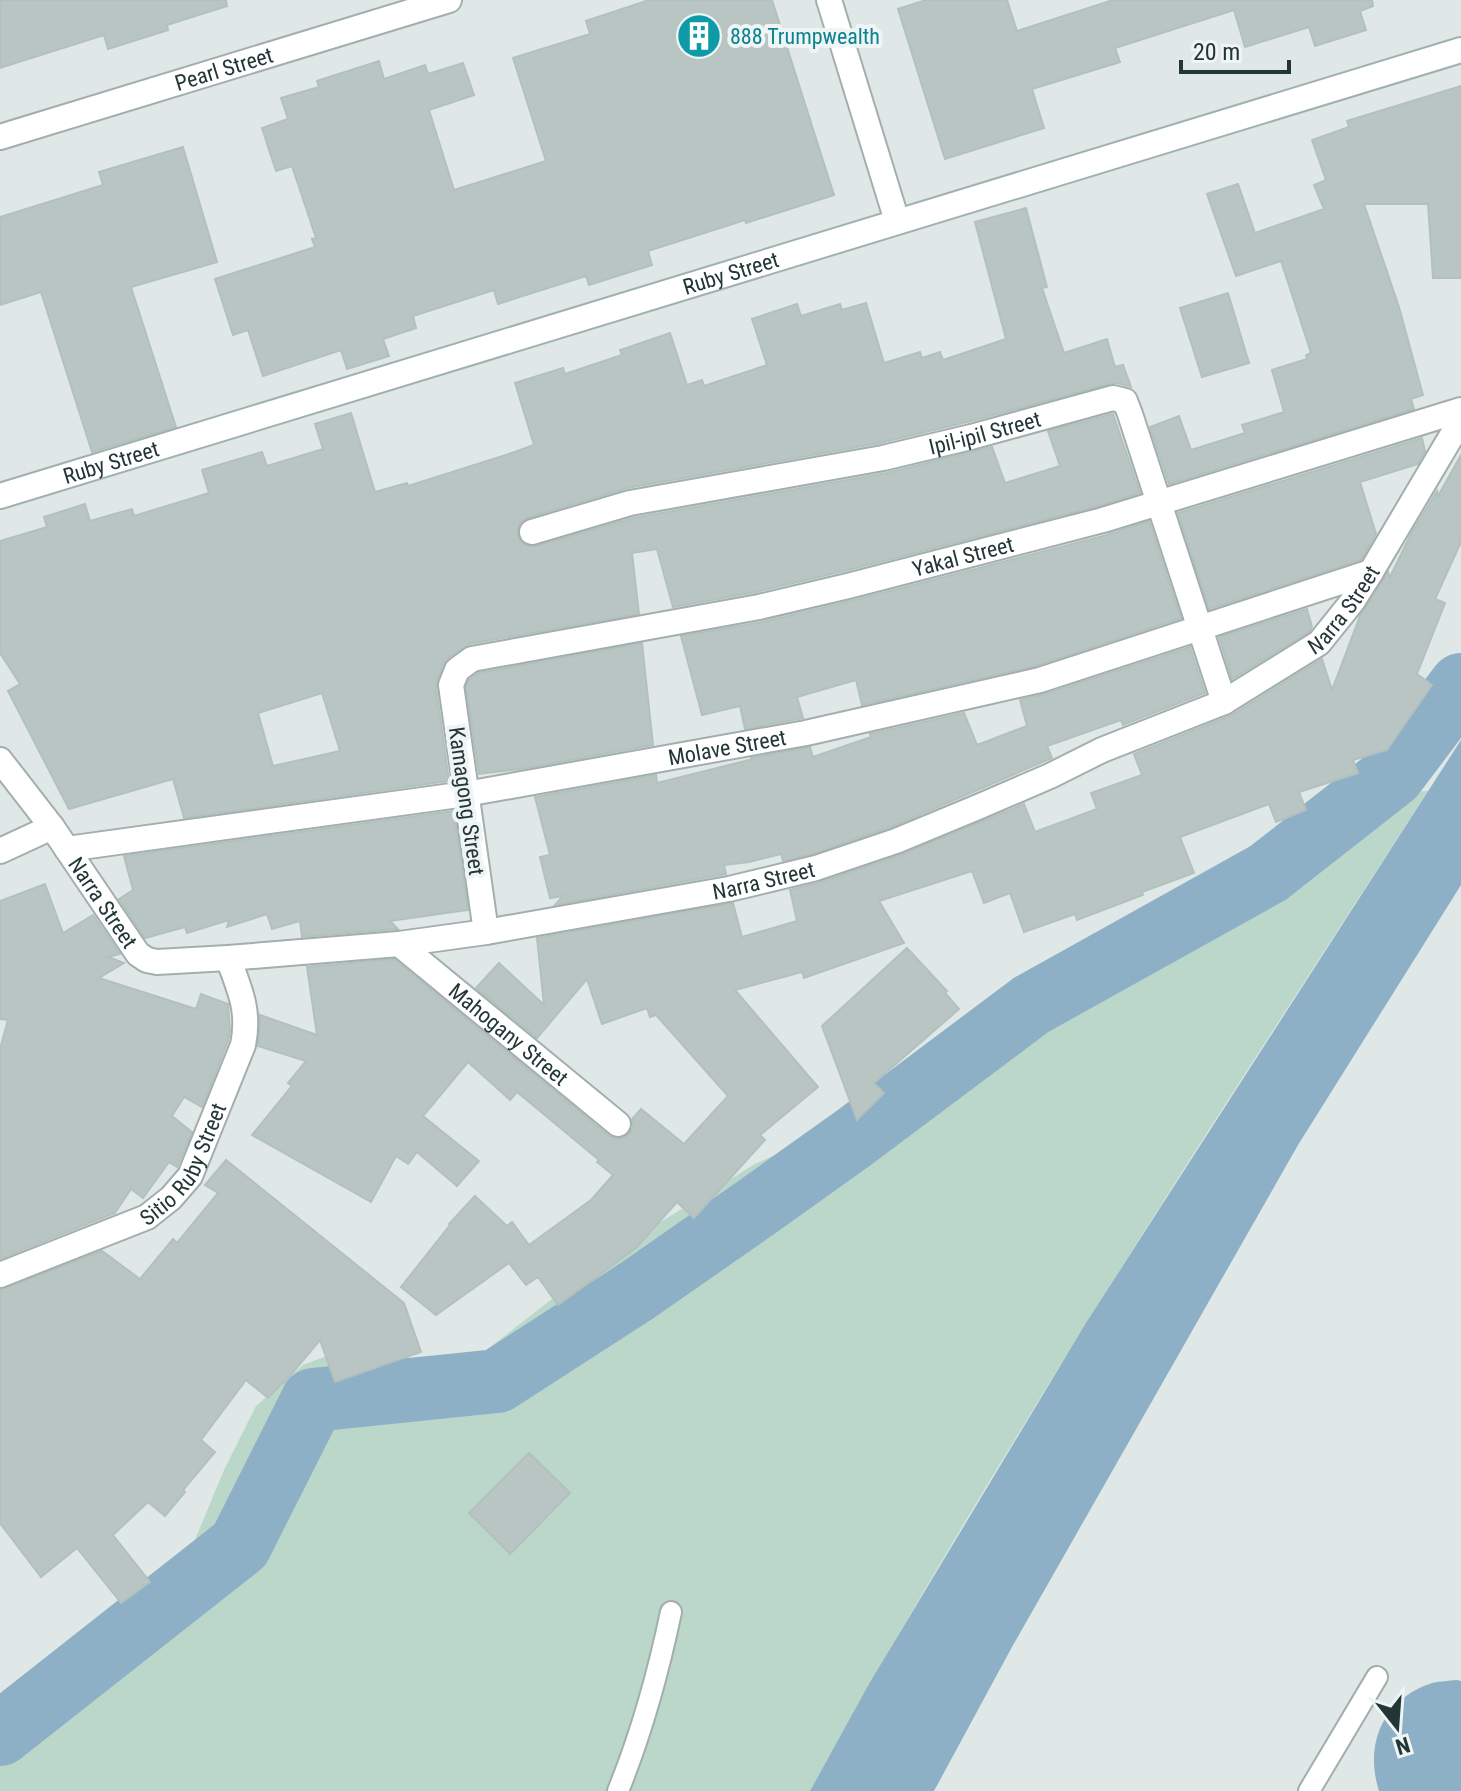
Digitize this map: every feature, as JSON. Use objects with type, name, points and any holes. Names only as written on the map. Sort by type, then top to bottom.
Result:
[{"type":"street","name":"Pearl Street","points":[[0,137],[449,0]]},
{"type":"street","points":[[829,0],[897,221]]},
{"type":"street","name":"Ruby Street","points":[[0,496],[1461,50]]},
{"type":"street","name":"Ipil-ipil Street","points":[[532,532],[630,503],[883,458],[1113,398],[1125,401],[1130,414],[1224,702]]},
{"type":"street","name":"Yakal Street","points":[[457,670],[472,659],[789,600],[1103,520],[1461,410]]},
{"type":"street","name":"Narra Street","points":[[0,760],[52,827],[138,954],[157,962],[399,944],[486,932],[729,889],[816,868],[896,841],[1036,782],[1102,750],[1224,702],[1319,643],[1352,602],[1461,420]]},
{"type":"street","name":"Molave Street","points":[[67,849],[466,794],[806,733],[1055,676],[1371,572]]},
{"type":"street","name":"Kamagong Street","points":[[457,670],[451,685],[486,932]]},
{"type":"street","points":[[0,851],[52,827]]},
{"type":"street","name":"Mahogany Street","points":[[399,944],[618,1124]]},
{"type":"street","name":"Sitio Ruby Street","points":[[0,1275],[147,1217],[171,1198],[190,1176],[243,1045],[247,1027],[241,994],[228,958]]},
{"type":"lane","points":[[618,1791],[637,1743],[657,1677],[671,1612]]},
{"type":"lane","points":[[1309,1791],[1377,1677]]},
{"type":"green space","points":[[1428,791],[1032,1411],[956,1536],[810,1791],[0,1791],[0,1720],[66,1645],[187,1559],[224,1470],[256,1406],[303,1365],[381,1335],[443,1384],[615,1250],[755,1164],[844,1124],[1331,794]]},
{"type":"water","points":[[1461,740],[1461,885],[1298,1145],[1012,1647],[934,1791],[810,1791],[869,1684],[1086,1323]]},
{"type":"water","points":[[1461,1681],[1461,1791],[1379,1791],[1374,1757],[1376,1740],[1390,1712],[1415,1690],[1432,1683]]},
{"type":"building","points":[[0,0],[226,0],[227,6],[167,25],[168,30],[108,49],[104,35],[0,68]]},
{"type":"building","points":[[649,0],[772,0],[834,195],[648,251],[652,265],[589,285],[586,276],[498,304],[494,290],[413,316],[416,328],[383,339],[389,356],[347,369],[341,350],[263,376],[248,330],[233,335],[215,279],[315,247],[312,239],[316,238],[292,166],[276,171],[262,128],[288,119],[281,98],[319,87],[317,81],[379,61],[384,79],[425,65],[428,74],[463,63],[474,95],[429,110],[454,190],[546,161],[513,58],[590,34],[586,21]]},
{"type":"building","points":[[926,0],[1007,0],[1017,31],[1113,0],[1372,0],[1373,6],[1360,11],[1366,30],[1315,46],[1309,27],[1245,47],[1234,10],[1115,48],[1120,62],[1032,89],[1044,128],[945,159],[898,9]]},
{"type":"building","points":[[1461,86],[1461,278],[1433,278],[1428,204],[1364,204],[1399,307],[1423,395],[1411,399],[1414,409],[1169,484],[1150,427],[1179,416],[1191,450],[1245,433],[1242,425],[1284,412],[1272,370],[1307,359],[1306,355],[1311,353],[1281,261],[1236,276],[1207,194],[1238,184],[1255,233],[1324,209],[1314,185],[1326,180],[1312,140],[1349,127],[1347,121]]},
{"type":"building","points":[[183,147],[217,262],[131,287],[176,427],[92,452],[41,292],[0,305],[0,217],[103,185],[99,172]]},
{"type":"building","points":[[1026,208],[1047,287],[1042,288],[1064,353],[1107,339],[1115,367],[1123,365],[1131,387],[1109,384],[880,443],[627,488],[527,518],[518,528],[518,537],[528,546],[536,546],[633,518],[886,473],[992,447],[1005,483],[1060,466],[1048,431],[1113,414],[1140,493],[844,571],[756,592],[673,607],[657,549],[632,553],[639,614],[469,644],[448,658],[436,687],[449,781],[184,818],[173,779],[69,809],[8,691],[20,684],[0,653],[0,541],[47,527],[44,517],[85,504],[90,521],[132,509],[134,516],[209,493],[202,470],[262,452],[267,466],[323,449],[315,424],[351,413],[375,492],[407,483],[408,486],[534,445],[515,383],[563,368],[565,374],[622,355],[620,350],[670,333],[687,385],[702,380],[704,386],[767,365],[752,319],[797,304],[801,316],[840,304],[842,310],[866,303],[884,363],[920,352],[922,358],[940,352],[943,360],[1006,339],[975,222]],"holes":[[[322,693],[340,751],[273,766],[258,713]]]},
{"type":"building","points":[[1228,293],[1249,363],[1202,377],[1180,308]]},
{"type":"building","points":[[1422,438],[1425,451],[1418,464],[1360,482],[1376,534],[1361,560],[1209,609],[1178,513]]},
{"type":"building","points":[[1461,455],[1461,542],[1435,599],[1445,603],[1417,674],[1432,685],[1387,750],[1353,760],[1358,773],[1299,792],[1306,810],[1276,822],[1269,804],[1180,837],[1194,873],[1077,920],[1075,914],[1024,932],[1010,893],[984,903],[972,871],[879,901],[904,943],[804,978],[802,972],[735,990],[818,1087],[760,1135],[765,1140],[694,1218],[677,1202],[636,1248],[558,1305],[538,1277],[526,1285],[509,1263],[436,1315],[401,1287],[449,1224],[475,1196],[507,1226],[512,1222],[529,1245],[591,1200],[613,1175],[517,1092],[510,1100],[468,1062],[423,1116],[479,1161],[457,1186],[417,1152],[408,1164],[396,1156],[371,1202],[252,1135],[292,1086],[288,1083],[306,1061],[258,1046],[260,1015],[317,1035],[307,967],[394,959],[609,1136],[616,1139],[629,1134],[633,1127],[632,1119],[641,1109],[684,1144],[728,1096],[656,1015],[650,1017],[647,1008],[602,1024],[587,979],[537,1038],[476,988],[499,963],[544,1005],[537,938],[733,903],[742,937],[797,921],[790,890],[901,855],[1024,804],[1035,832],[1097,809],[1091,793],[1142,775],[1134,754],[1232,715],[1322,659],[1332,690],[1360,616],[1388,572],[1390,577],[1411,534],[1437,491],[1438,496]]},
{"type":"building","points":[[1149,521],[1181,618],[1036,666],[862,705],[856,680],[797,697],[803,718],[745,729],[740,706],[702,715],[681,636],[762,622],[851,601],[1107,535]]},
{"type":"building","points":[[1307,609],[1312,627],[1309,632],[1232,679],[1219,637]]},
{"type":"building","points":[[642,643],[653,745],[479,774],[466,687],[469,680],[478,673]]},
{"type":"building","points":[[1190,647],[1205,693],[1123,725],[1121,720],[1047,746],[1052,758],[891,827],[783,861],[781,854],[724,865],[726,874],[555,905],[563,896],[550,898],[540,857],[550,855],[535,797],[656,775],[657,783],[752,758],[810,747],[813,757],[871,737],[870,734],[964,713],[977,745],[1027,726],[1020,700]]},
{"type":"building","points":[[454,811],[468,910],[390,921],[398,929],[302,937],[300,921],[272,929],[267,914],[227,927],[229,920],[187,933],[185,927],[145,938],[119,899],[133,890],[124,856]]},
{"type":"building","points":[[45,884],[63,933],[93,915],[120,954],[108,957],[124,963],[99,978],[196,1009],[201,994],[228,1004],[230,1031],[202,1107],[184,1097],[172,1116],[192,1132],[177,1167],[169,1162],[143,1198],[131,1189],[115,1213],[0,1259],[0,1049],[8,1020],[0,1019],[0,901]]},
{"type":"building","points":[[907,948],[947,991],[945,993],[959,1009],[874,1083],[884,1093],[857,1120],[822,1026]]},
{"type":"building","points":[[226,1160],[404,1303],[421,1352],[335,1382],[320,1340],[268,1398],[246,1380],[201,1440],[215,1452],[165,1516],[148,1502],[113,1535],[150,1582],[121,1603],[77,1548],[41,1577],[0,1523],[0,1290],[102,1251],[140,1279],[173,1239],[177,1243],[218,1193],[205,1185]]},
{"type":"building","points":[[529,1453],[570,1493],[510,1554],[469,1513]]},
{"type":"waterway","points":[[0,1734],[240,1545],[313,1400],[497,1381],[638,1290],[757,1207],[1031,1005],[1268,873],[1393,775],[1461,685]]},
{"type":"place","name":"888 Trumpwealth","points":[[699,36]]}]
